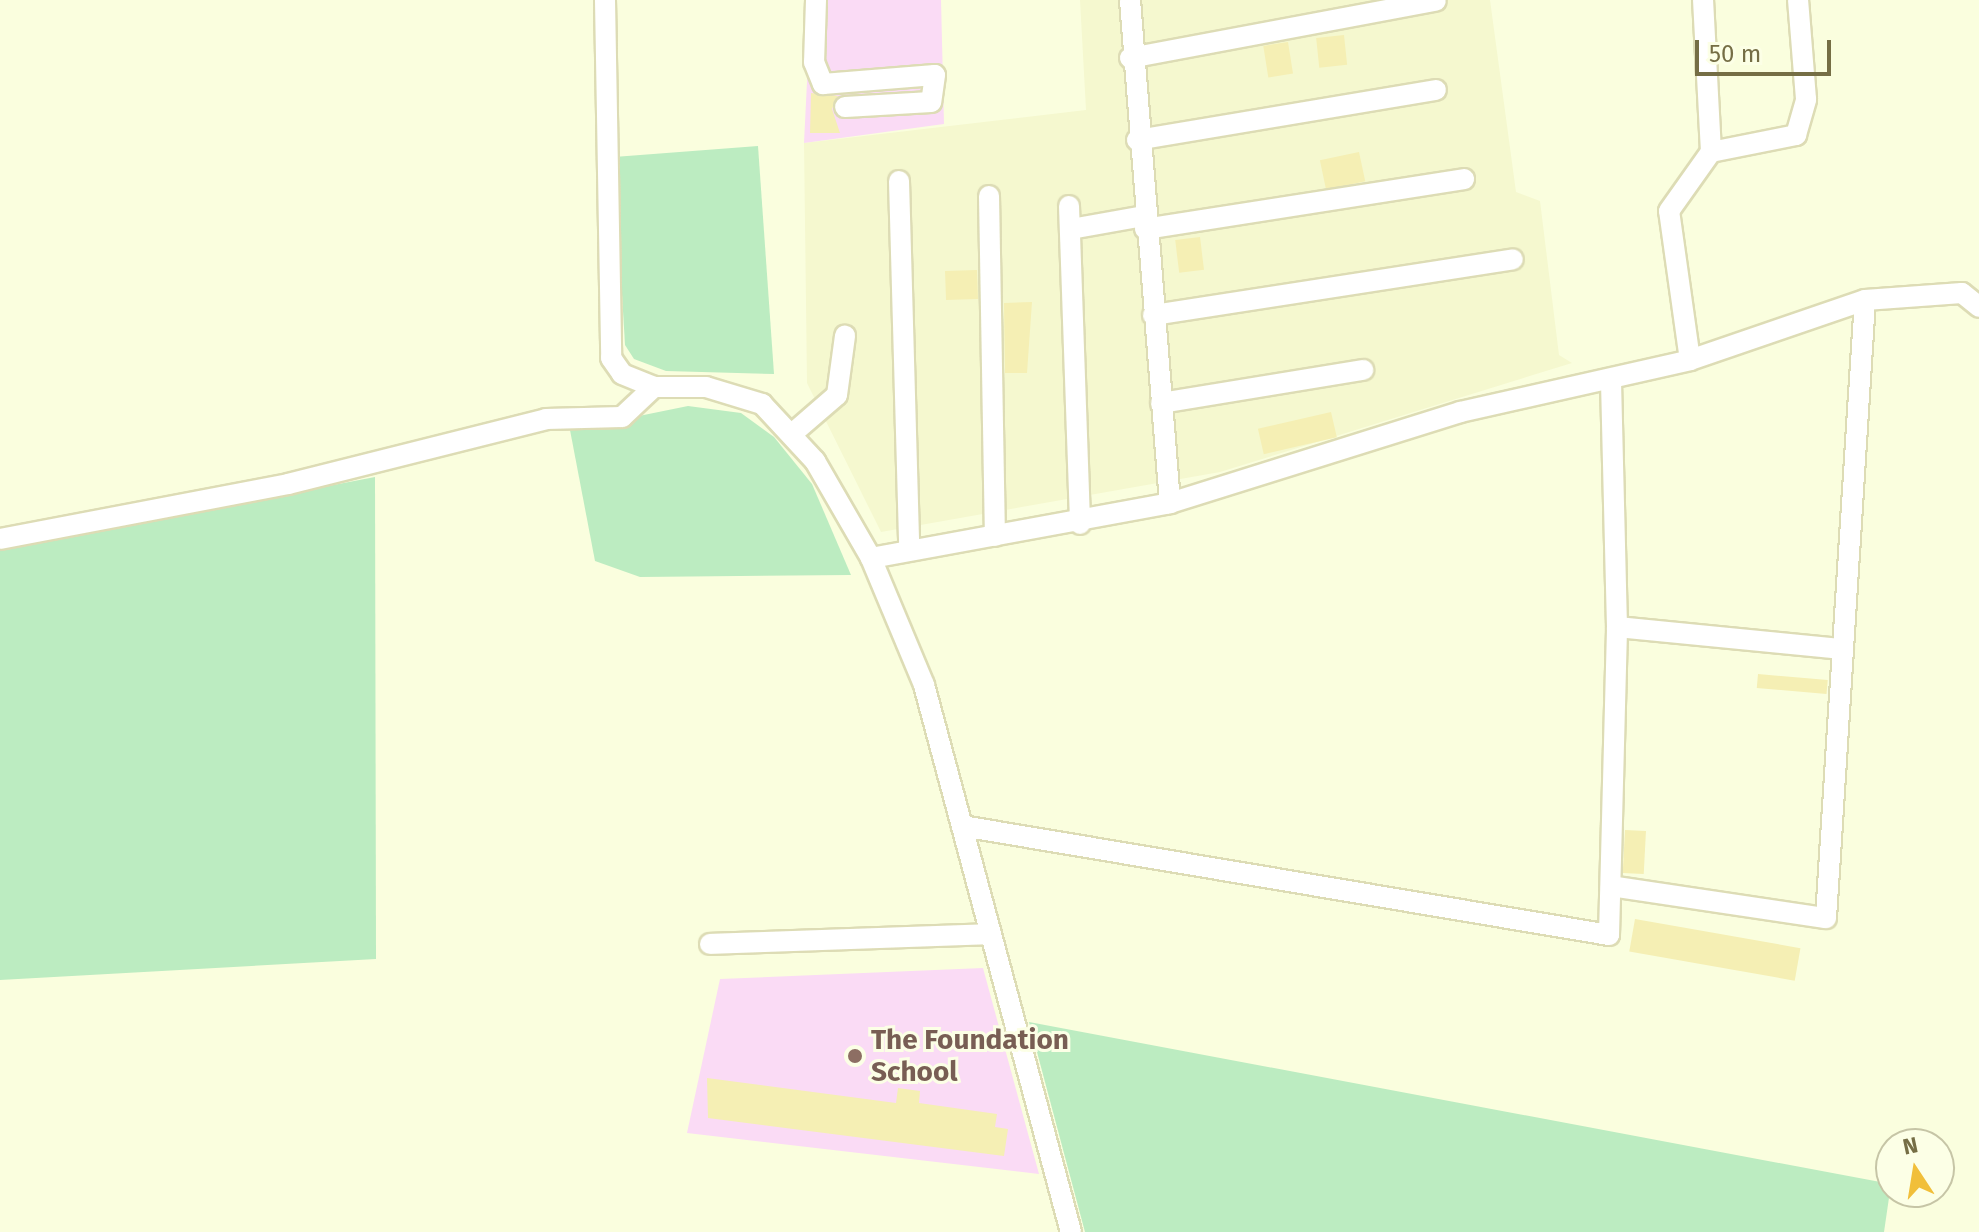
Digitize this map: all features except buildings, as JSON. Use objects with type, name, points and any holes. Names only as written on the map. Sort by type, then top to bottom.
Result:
[{"type":"street","points":[[605,0],[611,358],[622,374],[654,387],[738,393],[793,433],[871,558],[924,685],[1071,1232]]},
{"type":"street","points":[[816,0],[814,62],[823,84],[935,75],[931,102],[845,107]]},
{"type":"street","points":[[1130,0],[1130,58],[1170,503]]},
{"type":"street","points":[[1690,360],[1669,211],[1711,152],[1703,0]]},
{"type":"street","points":[[1711,152],[1796,135],[1806,99],[1798,0]]},
{"type":"street","points":[[1130,58],[1436,1]]},
{"type":"street","points":[[1137,140],[1436,90]]},
{"type":"street","points":[[1071,229],[1464,179]]},
{"type":"street","points":[[899,181],[909,549]]},
{"type":"street","points":[[989,196],[995,536]]},
{"type":"street","points":[[1069,206],[1080,524]]},
{"type":"street","points":[[1153,315],[1513,259]]},
{"type":"street","points":[[871,558],[909,549],[1080,524],[1170,503],[1460,412],[1690,360],[1865,300],[1962,293],[1979,307]]},
{"type":"street","points":[[1611,886],[1826,918],[1865,300]]},
{"type":"street","points":[[793,433],[837,395],[845,336]]},
{"type":"street","points":[[1161,403],[1363,370]]},
{"type":"street","points":[[962,826],[1600,938],[1610,932],[1617,627],[1611,379]]},
{"type":"street","points":[[0,539],[288,484],[546,419],[622,417],[654,387]]},
{"type":"street","points":[[1617,627],[1843,649]]},
{"type":"street","points":[[710,944],[991,934]]},
{"type":"shaded area","points":[[811,0],[941,0],[944,124],[804,143]]},
{"type":"shaded area","points":[[1080,0],[1490,0],[1516,192],[1540,201],[1559,355],[1572,363],[1220,472],[881,532],[807,383],[804,143],[1086,110]]},
{"type":"shaded area","points":[[758,146],[774,374],[666,371],[634,359],[625,345],[614,157]]},
{"type":"shaded area","points":[[688,406],[741,413],[774,437],[812,484],[851,575],[640,577],[595,561],[570,430]]},
{"type":"shaded area","points":[[375,477],[376,959],[0,980],[0,549]]},
{"type":"shaded area","name":"The Foundation School","points":[[983,968],[1039,1174],[687,1133],[720,979]]},
{"type":"shaded area","points":[[1029,1022],[1875,1181],[1875,1208],[1888,1208],[1884,1232],[1085,1232]]},
{"type":"place","name":"The Foundation School","points":[[855,1056]]}]
